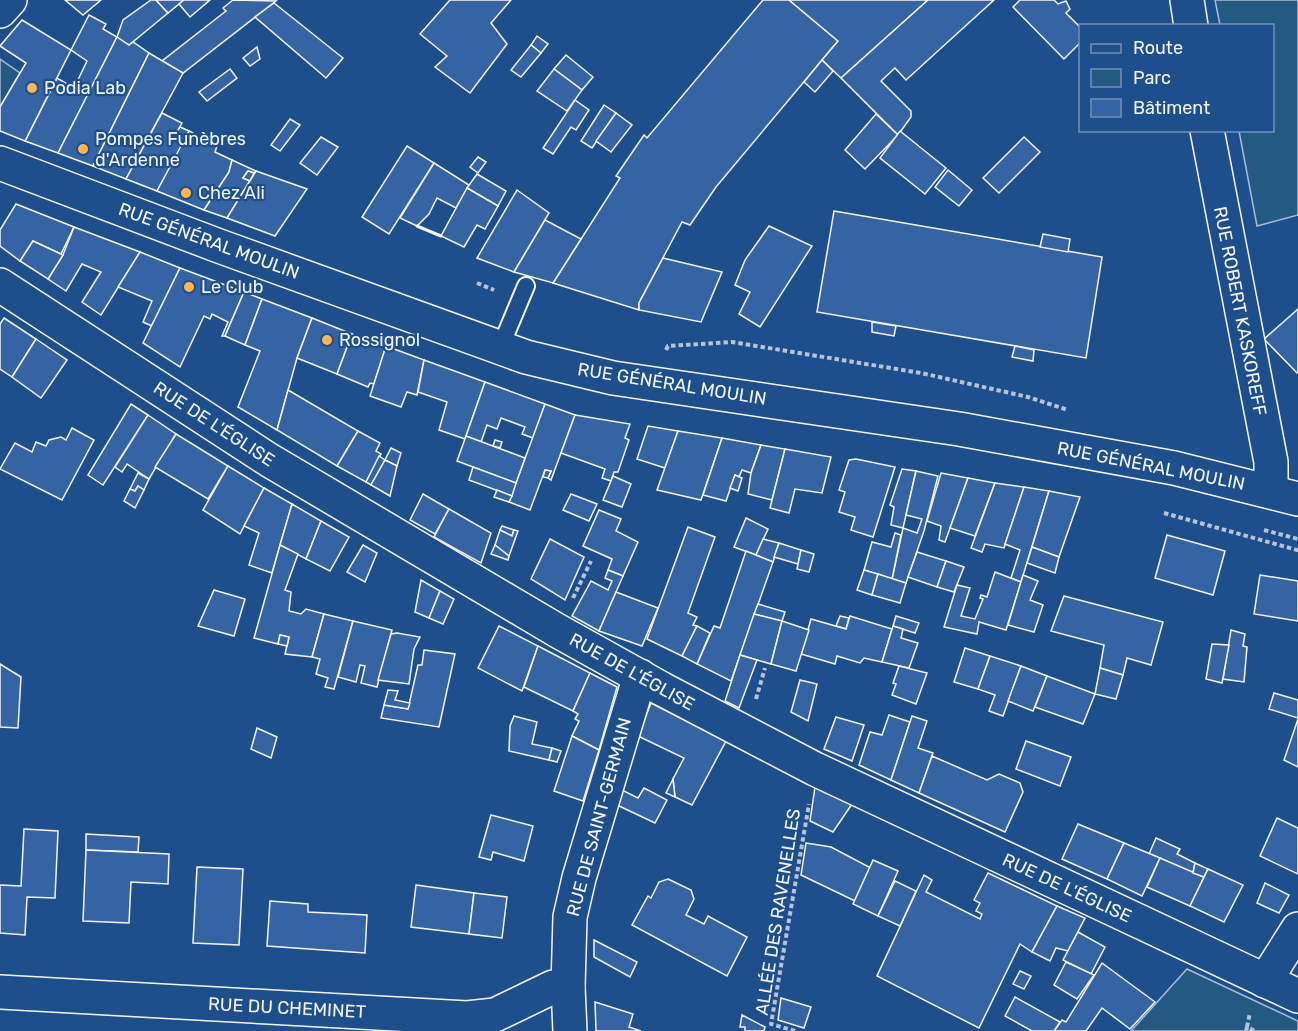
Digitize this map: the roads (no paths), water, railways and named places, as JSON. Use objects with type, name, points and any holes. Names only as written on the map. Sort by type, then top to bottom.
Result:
[{"type":"street","points":[[0,11],[10,0]]},
{"type":"street","points":[[1187,0],[1191,24]]},
{"type":"street","name":"RUE ROBERT KASKOREFF","points":[[1207,132],[1272,462],[1284,495]]},
{"type":"street","name":"RUE GÉNÉRAL MOULIN","points":[[0,163],[526,357],[633,381],[959,429],[1174,468],[1284,495]]},
{"type":"street","name":"RUE DE L'ÉGLISE","points":[[0,285],[269,460],[548,625],[640,676],[814,769],[1298,996]]},
{"type":"street","name":"RUE DE SAINT-GERMAIN","points":[[570,1031],[568,987],[570,917],[579,878],[640,676]]},
{"type":"street","points":[[1265,981],[1298,929]]},
{"type":"street","name":"RUE DU CHEMINET","points":[[0,992],[420,1023],[495,1016],[553,987],[568,987]]},
{"type":"lane","points":[[500,348],[525,286]]},
{"type":"place","name":"Podia Lab","points":[[32,88]]},
{"type":"place","name":"Pompes Funèbres d'Ardenne","points":[[83,149]]},
{"type":"place","name":"Chez Ali","points":[[186,193]]},
{"type":"place","name":"Le Club","points":[[189,287]]},
{"type":"place","name":"Rossignol","points":[[327,340]]}]
